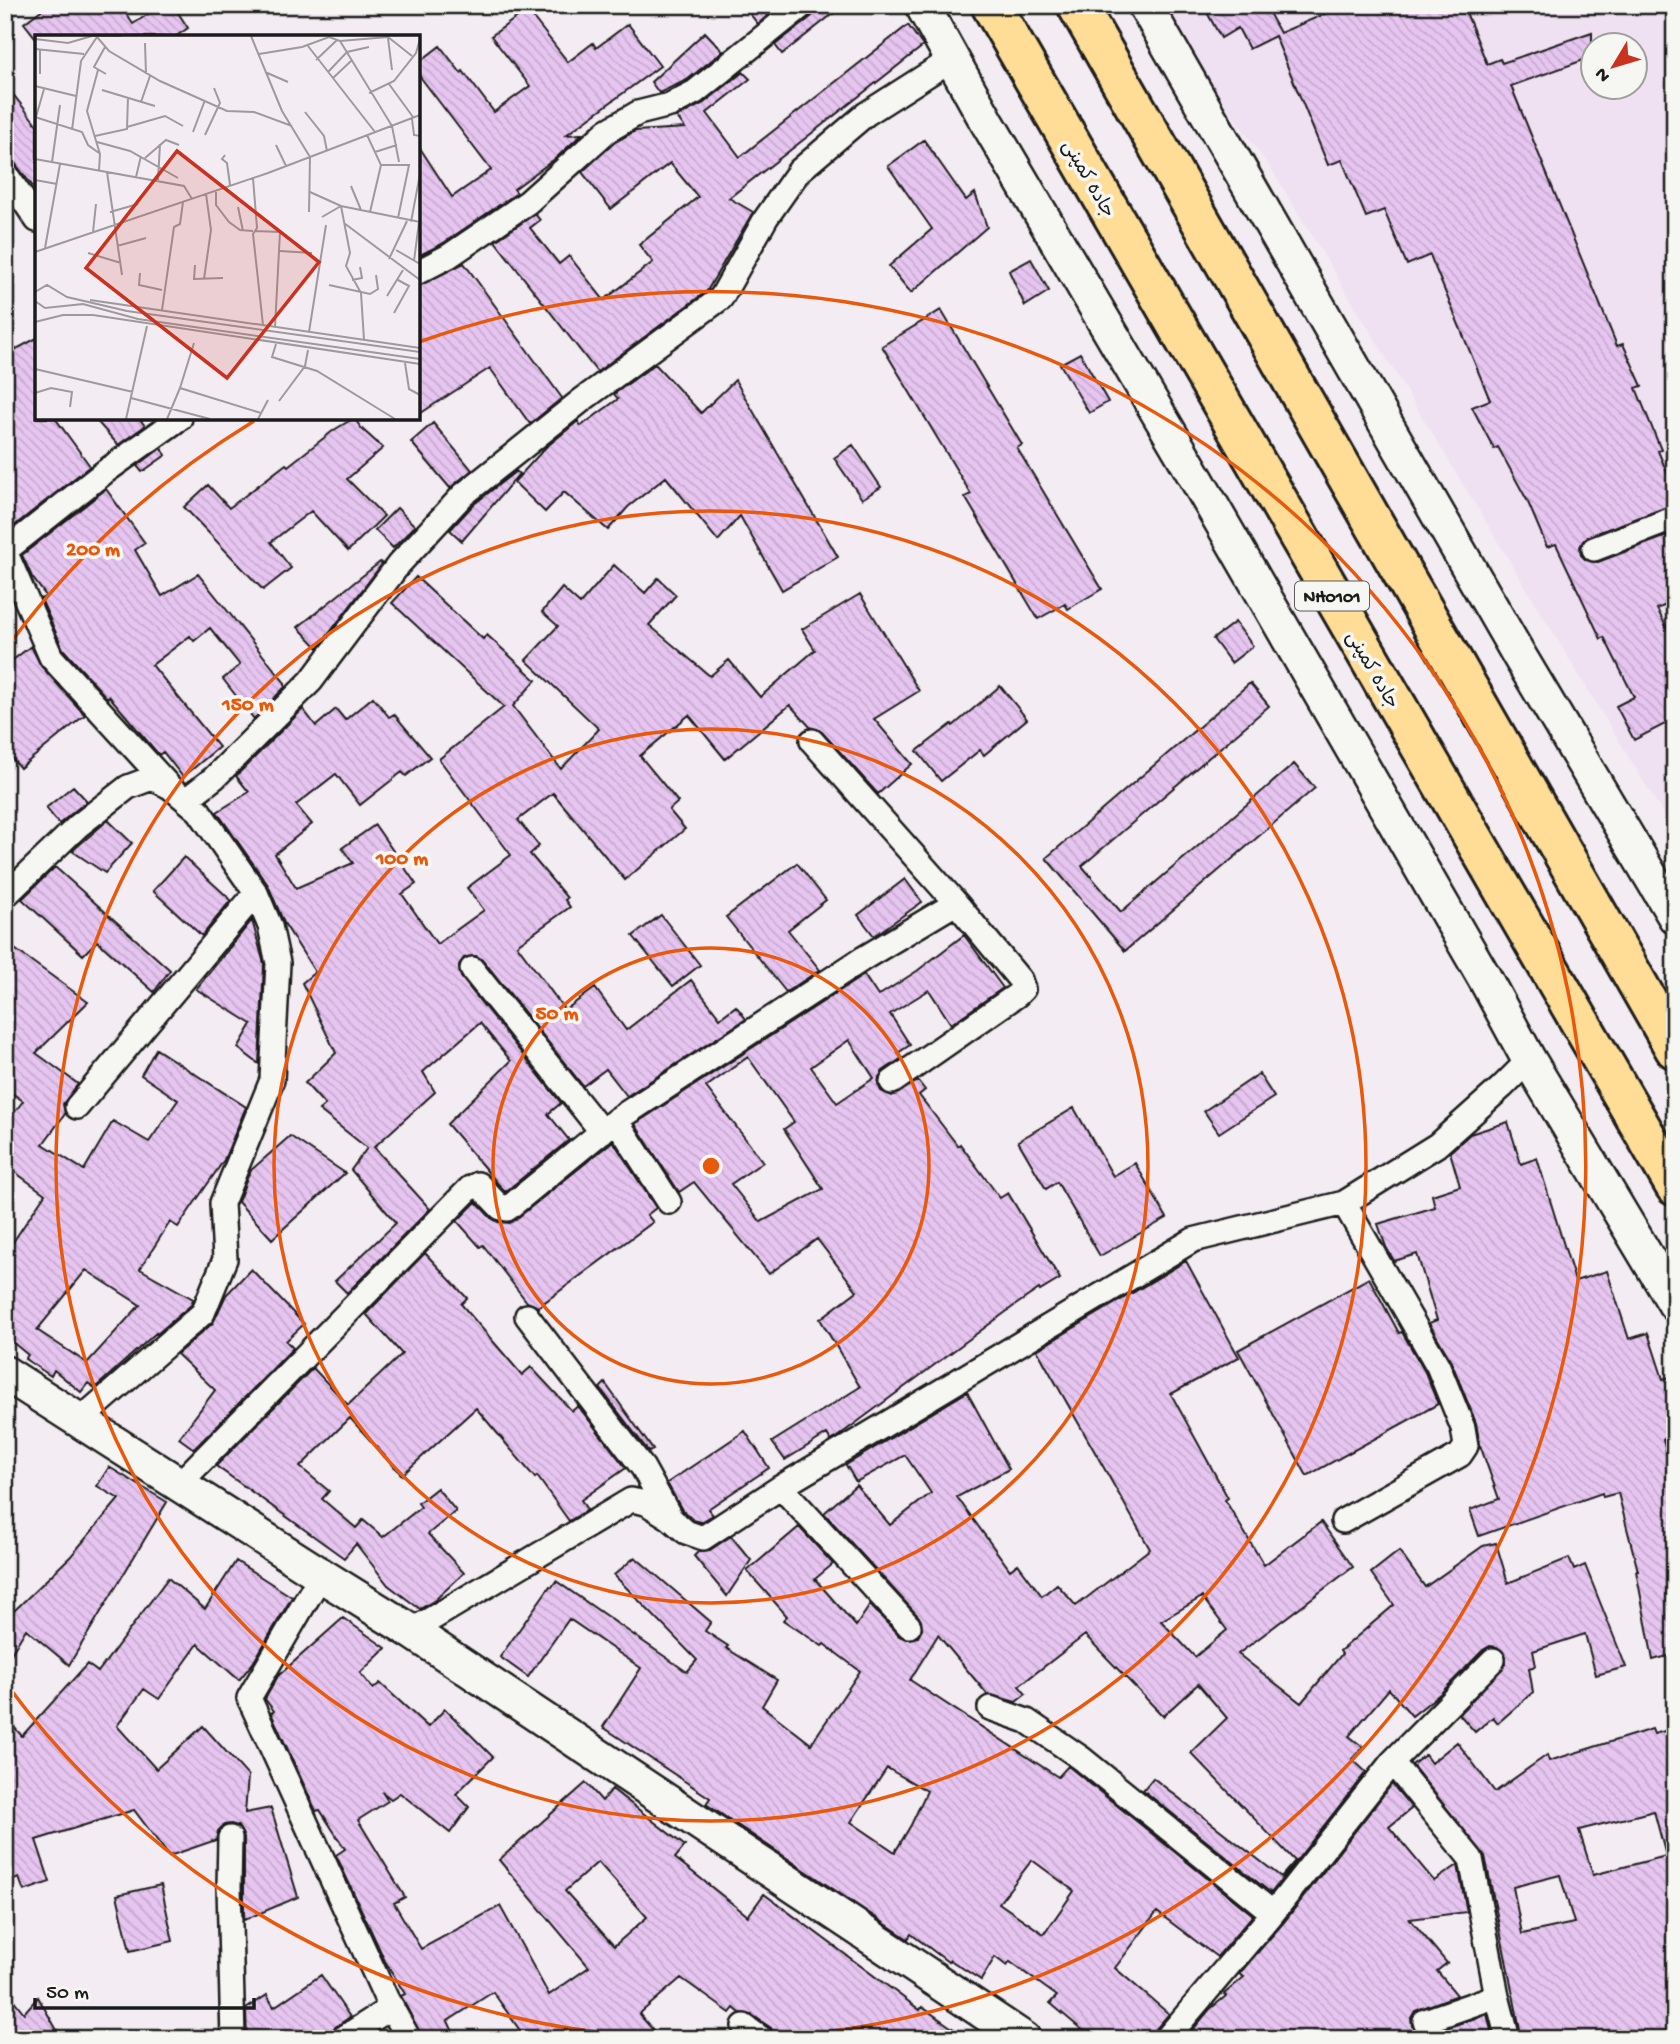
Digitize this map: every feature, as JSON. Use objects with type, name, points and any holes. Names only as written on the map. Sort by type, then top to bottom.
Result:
[{"type":"highway","name":"جاده کمپنی","points":[[991,5],[1675,1186]]},
{"type":"highway","points":[[1077,5],[1675,1049]]},
{"type":"street","points":[[420,271],[449,256],[528,202],[607,131],[638,113],[670,105],[695,92],[803,5]]},
{"type":"street","points":[[922,5],[1477,965],[1529,1060],[1675,1304]]},
{"type":"street","points":[[1145,5],[1520,657],[1675,917]]},
{"type":"street","points":[[178,793],[214,778],[311,681],[399,564],[463,495],[582,400],[721,298],[766,218],[799,170],[866,114],[952,60]]},
{"type":"street","points":[[5,173],[35,216]]},
{"type":"street","points":[[80,1420],[203,1313],[225,1259],[222,1203],[272,1080],[278,962],[270,926],[256,893],[199,811],[178,793],[51,657],[5,551],[176,420]]},
{"type":"street","points":[[1594,549],[1675,518]]},
{"type":"street","points":[[812,741],[956,903],[1020,980],[1023,989],[892,1082]]},
{"type":"street","points":[[5,896],[78,826],[128,787],[152,778],[178,793]]},
{"type":"street","points":[[78,1107],[256,893]]},
{"type":"street","points":[[179,1485],[470,1188],[478,1184],[501,1208],[507,1209],[609,1126],[864,958],[956,903]]},
{"type":"street","points":[[472,969],[609,1126],[668,1202]]},
{"type":"street","points":[[411,1631],[631,1500],[646,1503],[686,1532],[703,1538],[782,1487],[1194,1240],[1345,1203],[1437,1144],[1529,1060]]},
{"type":"street","points":[[1343,1521],[1460,1455],[1466,1446],[1463,1429],[1438,1366],[1345,1203]]},
{"type":"street","points":[[527,1316],[643,1468],[670,1518]]},
{"type":"street","points":[[5,1373],[411,1631],[1024,2039]]},
{"type":"street","points":[[782,1487],[909,1626]]},
{"type":"street","points":[[321,1575],[249,1698],[409,2039]]},
{"type":"street","points":[[1166,2039],[1273,1913],[1392,1762],[1493,1660]]},
{"type":"street","points":[[990,1708],[1027,1721],[1081,1758],[1273,1913]]},
{"type":"street","points":[[1392,1762],[1471,1859],[1497,1996],[1508,2039]]},
{"type":"street","points":[[230,1838],[233,2039]]},
{"type":"street","points":[[1425,2021],[1497,1996]]},
{"type":"street","points":[[342,2039],[392,2007]]},
{"type":"shaded area","points":[[1154,5],[1675,5],[1675,833],[1274,173]]},
{"type":"building","points":[[48,5],[120,5],[133,24],[162,5],[173,5],[188,28],[178,35],[35,37],[24,23]]},
{"type":"building","points":[[743,5],[780,5],[758,24]]},
{"type":"building","points":[[817,5],[844,5],[782,54],[775,45],[812,16]]},
{"type":"building","points":[[1203,5],[1279,5],[1268,11],[1280,33],[1346,5],[1463,5],[1487,64],[1500,59],[1502,63],[1578,37],[1578,62],[1511,86],[1617,346],[1623,344],[1642,386],[1636,388],[1675,491],[1675,504],[1589,536],[1580,547],[1581,555],[1586,560],[1598,562],[1675,533],[1675,601],[1657,609],[1675,643],[1675,719],[1634,740],[1616,706],[1634,697],[1604,637],[1601,639],[1556,544],[1547,547],[1527,500],[1498,447],[1494,449],[1472,407],[1490,400],[1430,255],[1407,265],[1384,210],[1366,217],[1342,160],[1328,165],[1275,36],[1249,49],[1238,28],[1221,38]]},
{"type":"building","points":[[527,10],[568,62],[593,43],[596,48],[628,24],[660,66],[566,135],[582,134],[556,158],[514,189],[517,193],[442,244],[420,255],[420,148],[452,197],[491,170],[420,77],[420,61],[440,46],[494,112],[530,86],[491,36]]},
{"type":"building","points":[[908,25],[923,46],[729,198],[753,212],[707,291],[597,372],[495,241],[535,214],[540,220],[530,228],[559,264],[569,256],[604,300],[653,262],[639,245],[698,197],[670,163],[611,209],[582,172],[615,142],[635,131],[685,128],[677,117],[704,103],[743,72],[750,79],[707,113],[740,157]]},
{"type":"building","points":[[705,32],[723,51],[687,80],[659,93],[651,82]]},
{"type":"building","points":[[5,84],[35,122],[35,189],[5,150]]},
{"type":"building","points":[[924,140],[966,200],[975,193],[987,227],[911,293],[889,266],[932,229],[888,166]]},
{"type":"building","points":[[1031,259],[1049,291],[1025,306],[1009,271]]},
{"type":"building","points":[[464,263],[562,398],[530,424],[490,368],[420,414],[420,285]]},
{"type":"building","points":[[941,310],[1022,445],[1017,448],[1102,589],[1068,609],[1065,604],[1038,619],[965,497],[971,494],[882,346]]},
{"type":"building","points":[[35,339],[35,420],[56,420],[90,466],[5,533],[5,355]]},
{"type":"building","points":[[1080,353],[1108,402],[1089,413],[1060,364]]},
{"type":"building","points":[[655,364],[701,413],[735,380],[838,557],[782,590],[740,516],[718,541],[666,477],[628,507],[608,530],[564,492],[545,512],[514,482],[545,448],[578,421],[581,426],[618,399],[614,394]]},
{"type":"building","points":[[96,420],[140,420],[145,426],[118,445]]},
{"type":"building","points":[[355,420],[383,448],[347,479],[384,516],[348,551],[311,511],[271,542],[291,568],[263,590],[184,507],[208,485],[229,508],[334,430]]},
{"type":"building","points":[[433,423],[472,470],[450,488],[411,442]]},
{"type":"building","points":[[853,445],[881,487],[862,499],[834,458]]},
{"type":"building","points":[[161,448],[166,455],[142,472],[137,466]]},
{"type":"building","points":[[516,471],[519,474],[462,541],[450,530],[473,505]]},
{"type":"building","points":[[106,489],[145,543],[135,550],[162,596],[198,574],[285,683],[285,687],[254,719],[223,679],[240,665],[210,628],[194,641],[190,636],[152,665],[219,747],[183,777],[163,752],[159,755],[109,696],[107,698],[63,649],[41,599],[46,596],[32,577],[22,555]]},
{"type":"building","points":[[397,508],[415,526],[393,548],[375,530]]},
{"type":"building","points":[[380,562],[382,564],[318,648],[298,627]]},
{"type":"building","points":[[614,565],[645,593],[658,578],[676,595],[649,625],[710,676],[729,660],[760,697],[815,650],[802,629],[860,594],[919,691],[874,719],[912,764],[878,794],[822,732],[810,727],[790,705],[725,759],[689,715],[640,756],[678,802],[669,810],[685,829],[625,880],[553,793],[518,820],[539,846],[530,854],[567,898],[565,900],[570,907],[517,945],[565,1010],[595,988],[626,1030],[691,980],[720,1018],[736,1006],[746,1019],[627,1096],[606,1069],[583,1086],[483,960],[476,956],[464,958],[459,965],[461,977],[561,1103],[548,1114],[569,1140],[505,1192],[447,1124],[511,1061],[480,1023],[423,1072],[435,1092],[374,1147],[430,1209],[347,1293],[335,1281],[396,1223],[351,1170],[367,1148],[319,1110],[325,1105],[305,1083],[336,1053],[302,983],[315,972],[284,923],[268,885],[217,812],[249,792],[236,776],[303,709],[316,726],[336,709],[345,720],[373,697],[389,717],[394,714],[430,757],[406,776],[402,772],[360,805],[336,774],[296,805],[312,824],[275,854],[296,888],[353,863],[342,848],[375,825],[416,884],[402,894],[437,944],[484,910],[467,888],[511,855],[439,759],[504,707],[392,603],[416,577],[483,639],[487,635],[536,680],[513,706],[561,769],[599,729],[526,660],[558,626],[542,612],[562,588],[580,604]]},
{"type":"building","points":[[1235,622],[1253,646],[1231,663],[1213,639]]},
{"type":"building","points":[[31,646],[41,666],[85,715],[20,768],[5,750],[5,666]]},
{"type":"building","points":[[1250,683],[1269,706],[1082,866],[1121,912],[1294,764],[1315,788],[1125,951],[1046,858]]},
{"type":"building","points":[[1000,686],[1027,719],[984,755],[980,750],[941,781],[917,751],[952,724],[953,726]]},
{"type":"building","points":[[73,786],[87,801],[59,824],[46,808]]},
{"type":"building","points":[[108,820],[132,843],[105,873],[72,851]]},
{"type":"building","points":[[184,857],[231,900],[202,936],[153,891]]},
{"type":"building","points":[[797,863],[826,900],[788,930],[820,970],[786,992],[726,917]]},
{"type":"building","points":[[55,867],[170,970],[154,992],[97,941],[83,955],[22,899]]},
{"type":"building","points":[[905,879],[922,902],[874,936],[858,915]]},
{"type":"building","points":[[661,915],[700,965],[673,986],[633,936]]},
{"type":"building","points":[[252,920],[264,964],[259,1064],[238,1048],[252,1024],[196,989]]},
{"type":"building","points":[[964,935],[1003,988],[951,1024],[929,990],[890,1014],[910,1045],[898,1053],[902,1058],[879,1077],[881,1091],[892,1096],[918,1081],[925,1090],[919,1095],[958,1146],[960,1144],[1000,1198],[1008,1193],[1060,1279],[1014,1306],[831,1441],[827,1434],[785,1460],[772,1442],[860,1387],[820,1319],[857,1291],[817,1239],[769,1274],[694,1182],[679,1192],[635,1124],[864,975],[878,996],[917,971]],"holes":[[[849,1040],[874,1078],[837,1103],[811,1067]],[[748,1057],[794,1122],[784,1129],[823,1189],[761,1222],[731,1184],[763,1162],[706,1087]]]},
{"type":"building","points":[[5,942],[88,1002],[36,1053],[78,1084],[63,1104],[65,1114],[43,1144],[84,1170],[113,1121],[149,1142],[178,1100],[141,1075],[156,1049],[246,1107],[224,1160],[178,1227],[170,1222],[140,1269],[193,1299],[191,1305],[95,1388],[88,1383],[81,1392],[54,1370],[51,1376],[25,1359],[28,1355],[5,1336],[5,1254],[45,1194],[5,1165],[5,1125],[23,1101],[5,1088]],"holes":[[[86,1270],[140,1305],[87,1363],[37,1330]]]},
{"type":"building","points":[[1259,1074],[1274,1097],[1219,1133],[1204,1111]]},
{"type":"building","points":[[1074,1108],[1113,1176],[1135,1163],[1167,1218],[1100,1256],[1057,1182],[1046,1189],[1018,1141]]},
{"type":"building","points":[[1508,1122],[1521,1164],[1537,1158],[1575,1281],[1607,1271],[1629,1339],[1648,1333],[1663,1379],[1670,1377],[1675,1392],[1675,1435],[1663,1439],[1675,1486],[1675,1654],[1653,1660],[1638,1571],[1618,1493],[1603,1497],[1602,1493],[1479,1536],[1470,1510],[1499,1499],[1480,1445],[1476,1423],[1451,1361],[1429,1323],[1437,1320],[1417,1254],[1394,1261],[1378,1224],[1435,1207],[1432,1195],[1460,1186],[1450,1152],[1470,1134]]},
{"type":"building","points":[[290,1136],[345,1173],[272,1239],[238,1202],[250,1171]]},
{"type":"building","points":[[613,1141],[656,1208],[647,1215],[653,1222],[538,1307],[527,1302],[483,1245],[480,1247],[457,1221],[476,1202],[491,1218],[510,1223]]},
{"type":"building","points":[[425,1253],[467,1298],[461,1304],[522,1375],[531,1367],[572,1411],[578,1406],[626,1468],[581,1500],[587,1510],[569,1521],[537,1476],[535,1478],[476,1408],[402,1475],[350,1418],[300,1467],[329,1491],[322,1499],[356,1528],[363,1520],[383,1537],[421,1507],[418,1503],[437,1488],[456,1511],[428,1534],[464,1573],[435,1600],[420,1609],[388,1585],[356,1544],[344,1558],[216,1466],[313,1368],[348,1405],[402,1354],[366,1314]]},
{"type":"building","points":[[1186,1261],[1239,1357],[1171,1394],[1228,1498],[1225,1500],[1264,1565],[1321,1522],[1353,1567],[1238,1654],[1301,1703],[1342,1654],[1340,1651],[1394,1605],[1371,1573],[1399,1551],[1425,1587],[1483,1546],[1496,1543],[1508,1583],[1569,1558],[1574,1570],[1585,1565],[1626,1667],[1596,1675],[1585,1634],[1533,1651],[1536,1666],[1529,1668],[1533,1692],[1498,1723],[1493,1717],[1475,1732],[1459,1714],[1506,1664],[1506,1656],[1497,1647],[1490,1646],[1483,1650],[1441,1693],[1412,1716],[1389,1689],[1349,1736],[1363,1747],[1352,1759],[1366,1772],[1271,1893],[1143,1790],[1153,1778],[1281,1877],[1295,1861],[1191,1753],[1227,1718],[1198,1684],[1163,1716],[1085,1635],[1019,1686],[1026,1694],[1016,1702],[987,1694],[938,1635],[910,1680],[1058,1777],[1068,1766],[1253,1915],[1217,1957],[1157,1912],[1115,1968],[1169,2014],[1155,2030],[1152,2039],[1093,2039],[1050,2003],[1057,1996],[1010,1962],[1007,1966],[995,1957],[981,1980],[950,1960],[948,1962],[911,1934],[908,1939],[706,1804],[710,1798],[603,1727],[641,1668],[569,1619],[528,1677],[500,1657],[556,1581],[687,1672],[697,1660],[614,1575],[635,1557],[711,1622],[705,1631],[728,1646],[726,1648],[777,1680],[762,1706],[811,1744],[860,1671],[824,1644],[822,1646],[783,1620],[787,1616],[747,1571],[799,1527],[833,1564],[815,1579],[856,1626],[870,1605],[899,1636],[906,1639],[918,1637],[922,1629],[919,1617],[824,1513],[856,1485],[890,1525],[931,1493],[905,1455],[856,1482],[846,1465],[967,1392],[1009,1469],[957,1497],[1010,1570],[1018,1564],[1042,1596],[1057,1584],[1076,1606],[1150,1549],[1037,1350]],"holes":[[[1202,1597],[1227,1630],[1195,1657],[1161,1621]],[[887,1768],[927,1791],[895,1852],[851,1822]],[[1032,1860],[1074,1891],[1044,1934],[999,1903]]]},
{"type":"building","points":[[251,1269],[304,1324],[286,1341],[293,1348],[194,1449],[179,1438],[215,1390],[177,1354],[213,1323],[226,1295]]},
{"type":"building","points":[[1369,1278],[1399,1333],[1402,1332],[1425,1372],[1438,1404],[1307,1476],[1238,1350]]},
{"type":"building","points":[[605,1383],[653,1450],[649,1452],[600,1388]]},
{"type":"building","points":[[745,1431],[769,1468],[708,1509],[713,1515],[701,1522],[693,1520],[682,1510],[667,1483]]},
{"type":"building","points":[[109,1467],[167,1502],[69,1665],[26,1629],[5,1664],[5,1604],[15,1610],[71,1556],[119,1499],[97,1486]]},
{"type":"building","points":[[731,1536],[751,1560],[727,1596],[694,1556],[699,1551],[710,1550]]},
{"type":"building","points":[[236,1561],[292,1597],[253,1663],[239,1680],[198,1644],[159,1699],[144,1689],[117,1726],[156,1769],[203,1726],[248,1776],[245,1813],[271,1808],[298,1897],[244,1920],[244,1838],[238,1826],[224,1825],[218,1831],[216,1840],[169,1856],[134,1810],[36,1840],[50,1882],[24,1891],[19,1878],[5,1883],[5,1717],[22,1736],[87,1664],[98,1672],[168,1578],[205,1609]]},
{"type":"building","points":[[343,1618],[386,1648],[360,1673],[373,1689],[380,1683],[428,1727],[445,1709],[493,1757],[456,1794],[469,1807],[450,1833],[400,1793],[391,1799],[382,1792],[388,1801],[358,1820],[405,1897],[394,1903],[421,1949],[500,1906],[549,1995],[589,1967],[499,1860],[586,1783],[602,1801],[612,1789],[685,1846],[675,1858],[748,1916],[764,1894],[920,2010],[922,2007],[968,2039],[776,2039],[771,2028],[752,2015],[740,2013],[734,2008],[730,2013],[681,1978],[639,2014],[661,2039],[526,2039],[493,1992],[448,2021],[456,2039],[423,2039],[401,1996],[405,1994],[385,1961],[336,1855],[345,1849],[320,1810],[316,1811],[271,1713],[274,1711],[265,1699],[278,1676]],"holes":[[[598,1862],[647,1917],[614,1946],[565,1891]]]},
{"type":"building","points":[[1675,1728],[1675,2039],[1522,2039],[1485,1856],[1412,1765],[1425,1755],[1431,1763],[1457,1742],[1495,1792],[1547,1755],[1549,1761],[1652,1729],[1654,1734]],"holes":[[[1654,1811],[1666,1856],[1593,1875],[1579,1830]],[[1560,1875],[1574,1923],[1522,1934],[1513,1887]]]},
{"type":"building","points":[[1392,1784],[1412,1808],[1389,1827],[1434,1881],[1458,1865],[1467,1912],[1410,1919],[1447,1963],[1437,1971],[1457,1995],[1415,2011],[1411,2018],[1412,2026],[1422,2035],[1429,2034],[1487,2014],[1493,2039],[1185,2039],[1210,2009],[1226,1996],[1224,1994],[1244,1977],[1239,1974],[1284,1922]]},
{"type":"building","points":[[161,1885],[173,1941],[130,1951],[117,1895]]},
{"type":"building","points":[[321,1975],[350,2017],[334,2028],[329,2037],[247,2039],[246,2009],[267,1995],[274,2007]]},
{"type":"building","points":[[5,1989],[24,2013],[38,1997],[62,2039],[5,2039]]}]
